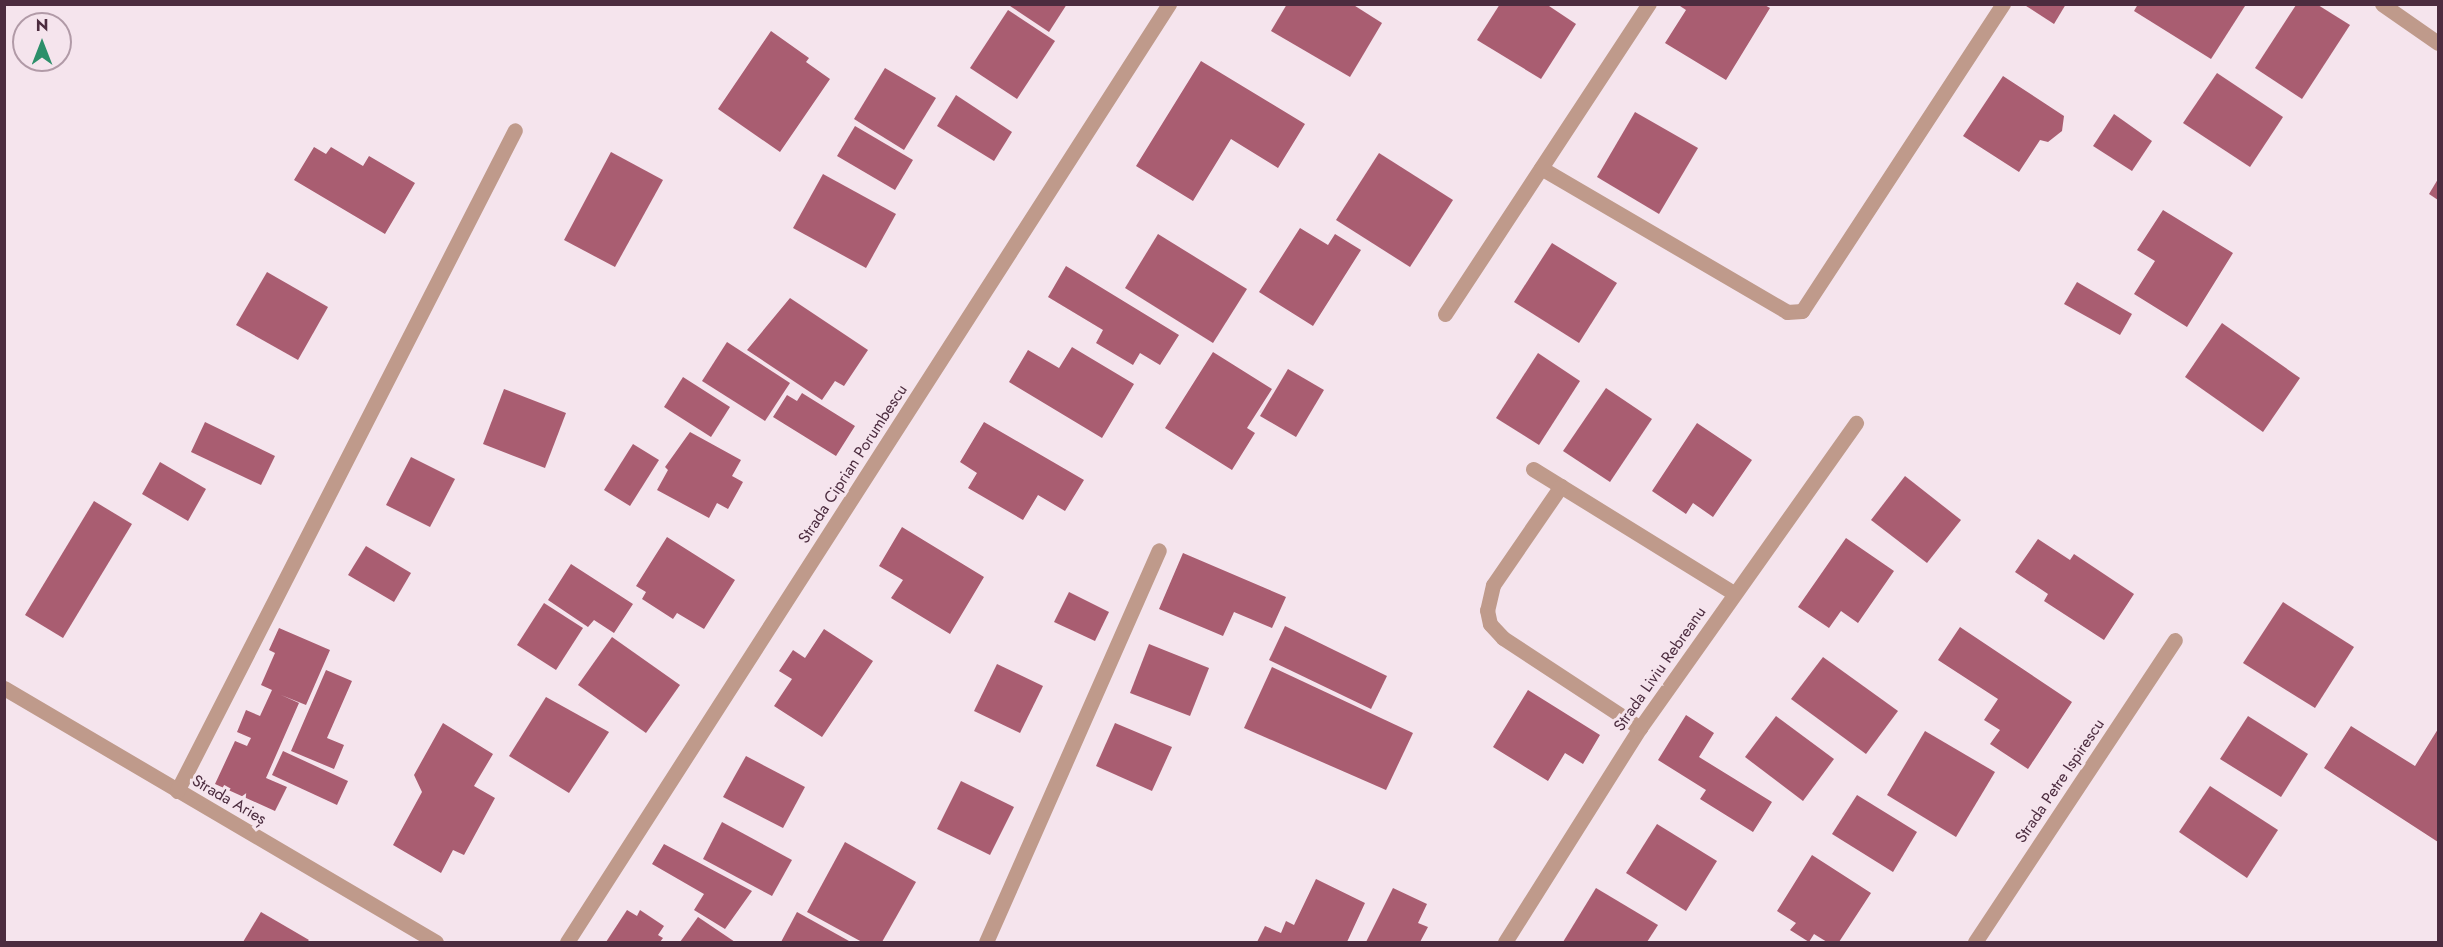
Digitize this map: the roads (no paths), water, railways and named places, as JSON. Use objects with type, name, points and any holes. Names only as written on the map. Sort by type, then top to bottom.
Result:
[{"type":"street","name":"Strada Ciprian Porumbescu","points":[[567,942],[1170,4]]},
{"type":"street","points":[[1445,314],[1649,4]]},
{"type":"street","points":[[1541,168],[1787,312],[1802,310],[2003,4]]},
{"type":"street","points":[[2382,4],[2439,43]]},
{"type":"street","points":[[177,791],[515,130]]},
{"type":"street","name":"Strada Liviu Rebreanu","points":[[1505,942],[1640,728],[1856,423]]},
{"type":"street","points":[[1533,469],[1734,593]]},
{"type":"street","points":[[1561,486],[1493,585],[1487,610],[1490,624],[1503,638],[1640,728]]},
{"type":"street","points":[[987,942],[1159,550]]},
{"type":"street","name":"Strada Petre Ispirescu","points":[[1975,942],[2175,640]]},
{"type":"street","name":"Strada Arieș","points":[[4,688],[436,942]]}]
